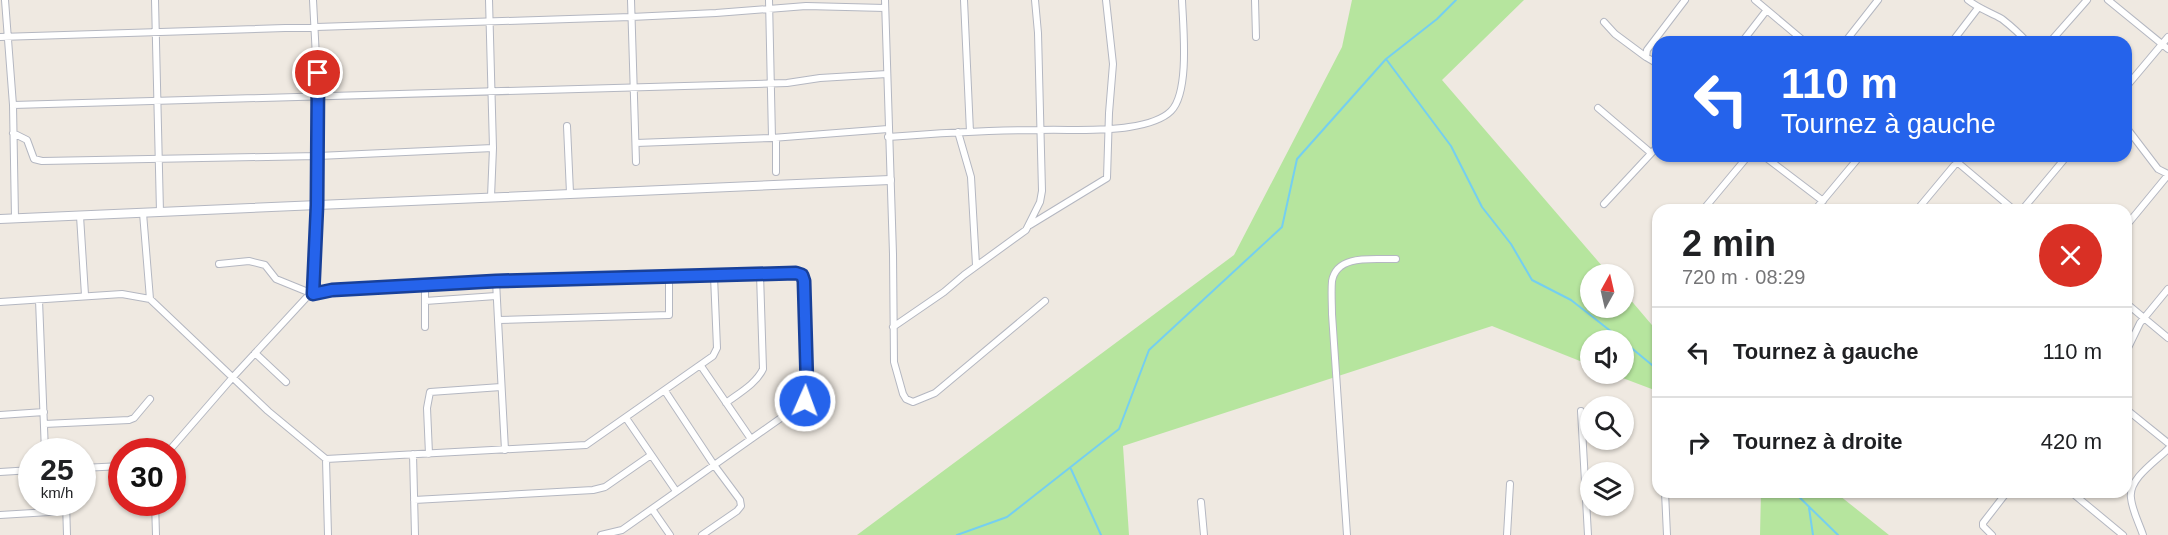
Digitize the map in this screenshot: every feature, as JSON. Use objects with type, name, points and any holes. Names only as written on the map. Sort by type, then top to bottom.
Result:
[{"type":"street","points":[[5,0],[4,37],[13,105],[15,218]]},
{"type":"street","points":[[155,0],[160,212]]},
{"type":"street","points":[[313,0],[318,96],[313,294]]},
{"type":"street","points":[[489,0],[493,148],[491,197]]},
{"type":"street","points":[[631,0],[636,162]]},
{"type":"street","points":[[885,0],[894,362],[906,399],[913,402],[935,393],[1045,301]]},
{"type":"street","points":[[964,0],[970,132]]},
{"type":"street","points":[[893,327],[1026,230],[1040,202],[1042,191],[1035,0]]},
{"type":"street","points":[[1030,225],[1107,178],[1113,64],[1107,0]]},
{"type":"street","points":[[888,137],[958,132],[1108,130],[1147,123],[1162,117],[1172,110],[1180,92],[1184,73],[1182,0]]},
{"type":"street","points":[[1255,0],[1256,37]]},
{"type":"street","points":[[1656,36],[1685,0]]},
{"type":"street","points":[[1755,0],[1797,36]]},
{"type":"street","points":[[1850,36],[1878,0]]},
{"type":"street","points":[[1968,0],[1978,8],[2003,20],[2022,36]]},
{"type":"street","points":[[2055,36],[2087,0]]},
{"type":"street","points":[[2108,0],[2168,49]]},
{"type":"street","points":[[4,37],[716,13],[769,4],[885,8]]},
{"type":"street","points":[[769,4],[776,172]]},
{"type":"street","points":[[1957,36],[1978,8]]},
{"type":"street","points":[[1747,36],[1766,11]]},
{"type":"street","points":[[1604,22],[1615,34],[1652,60]]},
{"type":"street","points":[[2132,80],[2168,37]]},
{"type":"street","points":[[1646,57],[1652,42]]},
{"type":"street","points":[[13,105],[771,83],[887,74]]},
{"type":"street","points":[[1598,108],[1651,153],[1604,204]]},
{"type":"street","points":[[567,126],[570,193]]},
{"type":"street","points":[[636,143],[774,138],[888,129]]},
{"type":"street","points":[[958,132],[970,177],[976,265]]},
{"type":"street","points":[[13,133],[27,140],[34,159],[42,161],[318,156],[493,148]]},
{"type":"street","points":[[2132,135],[2158,169],[2168,174],[2132,219]]},
{"type":"street","points":[[1708,204],[1743,162]]},
{"type":"street","points":[[1772,162],[1822,201]]},
{"type":"street","points":[[1820,204],[1855,162]]},
{"type":"street","points":[[1922,204],[1957,162]]},
{"type":"street","points":[[1962,162],[2008,204]]},
{"type":"street","points":[[2027,204],[2062,162]]},
{"type":"street","points":[[0,219],[890,180]]},
{"type":"street","points":[[143,213],[150,299]]},
{"type":"street","points":[[80,216],[85,295]]},
{"type":"street","points":[[1347,535],[1332,315],[1332,281],[1342,264],[1355,260],[1396,259]]},
{"type":"street","points":[[219,264],[249,261],[265,266],[276,279],[313,294]]},
{"type":"street","points":[[180,438],[232,377],[313,294],[332,290],[496,281],[796,273],[802,275],[807,392],[805,401],[622,530],[601,535]]},
{"type":"street","points":[[726,403],[750,385],[763,369],[760,274]]},
{"type":"street","points":[[0,302],[122,294],[150,299],[268,411],[326,459],[586,445],[713,356],[717,348],[714,276]]},
{"type":"street","points":[[498,320],[669,315],[669,277]]},
{"type":"street","points":[[496,281],[505,450]]},
{"type":"street","points":[[425,286],[425,327]]},
{"type":"street","points":[[2132,340],[2143,318],[2168,289]]},
{"type":"street","points":[[425,301],[496,296]]},
{"type":"street","points":[[39,300],[44,438]]},
{"type":"street","points":[[2132,308],[2168,338]]},
{"type":"street","points":[[255,353],[286,382]]},
{"type":"street","points":[[701,366],[751,439]]},
{"type":"street","points":[[429,454],[427,408],[430,392],[501,387]]},
{"type":"street","points":[[665,391],[740,500],[741,506],[737,511],[702,535]]},
{"type":"street","points":[[44,424],[129,420],[134,418],[150,399]]},
{"type":"street","points":[[0,414],[44,412]]},
{"type":"street","points":[[2132,414],[2168,443]]},
{"type":"street","points":[[626,418],[676,491]]},
{"type":"street","points":[[2132,488],[2138,478],[2168,449]]},
{"type":"street","points":[[1583,450],[1588,535]]},
{"type":"street","points":[[413,454],[415,535]]},
{"type":"street","points":[[414,500],[593,490],[605,487],[651,455]]},
{"type":"street","points":[[326,459],[328,535]]},
{"type":"street","points":[[0,471],[18,470]]},
{"type":"street","points":[[1507,535],[1510,484]]},
{"type":"street","points":[[1665,498],[1667,535]]},
{"type":"street","points":[[1992,535],[1983,523],[2002,498]]},
{"type":"street","points":[[2078,498],[2122,535]]},
{"type":"street","points":[[2131,498],[2143,535]]},
{"type":"street","points":[[1201,502],[1204,535]]},
{"type":"street","points":[[652,509],[670,535]]},
{"type":"street","points":[[0,515],[18,514]]},
{"type":"street","points":[[66,516],[67,535]]},
{"type":"street","points":[[155,516],[156,535]]},
{"type":"green space","points":[[1352,0],[1524,0],[1442,80],[1600,264],[1580,264],[1580,318],[1634,318],[1634,304],[1652,325],[1652,389],[1634,382],[1634,330],[1580,330],[1580,361],[1492,326],[1123,446],[1129,535],[857,535],[1234,255],[1342,47]]},
{"type":"green space","points":[[1761,498],[1843,498],[1889,535],[1760,535]]},
{"type":"waterway","points":[[957,535],[1007,517],[1119,429],[1149,350],[1282,227],[1297,159],[1386,59],[1437,19],[1456,0]]},
{"type":"waterway","points":[[1386,59],[1451,146],[1482,207],[1511,244],[1532,280],[1571,300],[1609,330]]},
{"type":"waterway","points":[[1634,350],[1652,365]]},
{"type":"waterway","points":[[1071,469],[1101,535]]},
{"type":"waterway","points":[[1800,498],[1838,535]]},
{"type":"waterway","points":[[1809,508],[1813,535]]},
{"type":"route","points":[[318,73],[317,205],[313,294],[332,290],[496,281],[796,273],[802,275],[804,281],[807,386],[805,401]]}]
